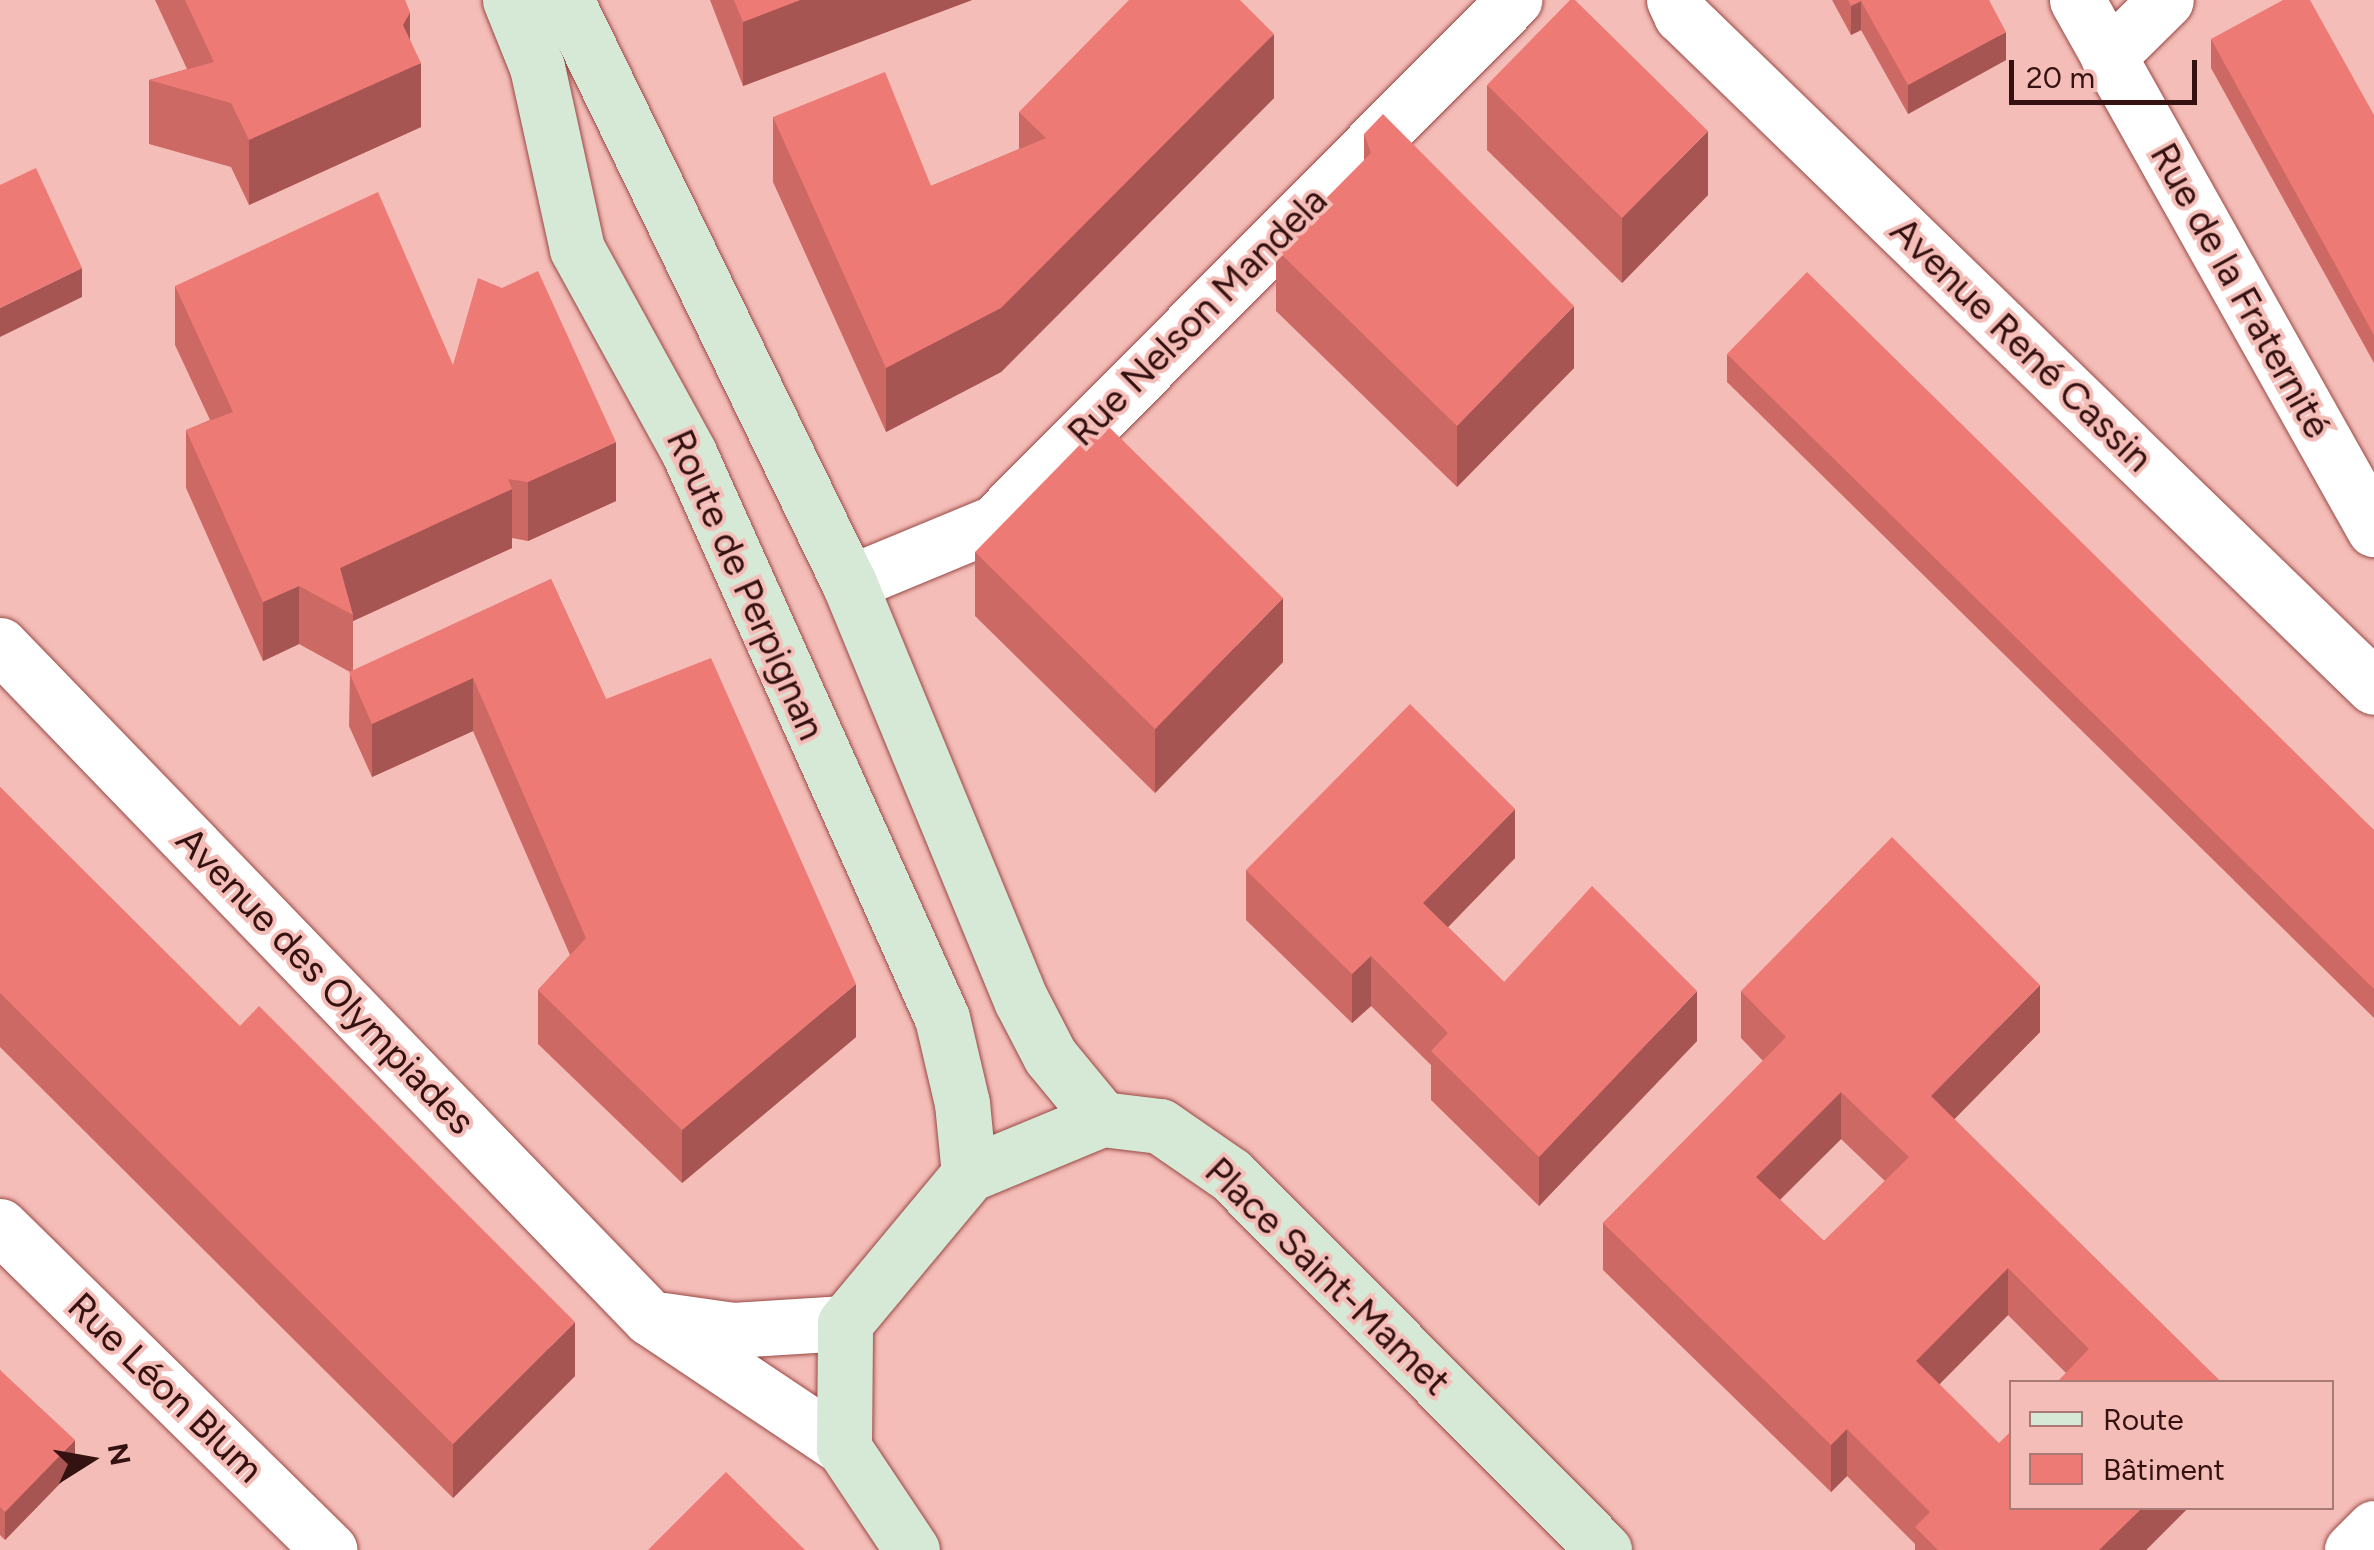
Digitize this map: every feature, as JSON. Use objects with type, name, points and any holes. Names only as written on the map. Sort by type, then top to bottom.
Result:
[{"type":"main road","name":"Route de Perpignan","points":[[510,0],[537,67],[578,249],[689,453],[946,1029],[969,1174]]},
{"type":"main road","points":[[566,0],[849,583],[1021,1000],[1050,1056],[1102,1119]]},
{"type":"main road","name":"Place Saint-Mamet","points":[[846,1323],[969,1174],[1102,1119],[1160,1126],[1232,1175],[1604,1550]]},
{"type":"main road","points":[[846,1323],[844,1448],[896,1536],[912,1550]]},
{"type":"street","name":"Rue Nelson Mandela","points":[[849,583],[994,522],[1514,0]]},
{"type":"street","name":"Avenue René Cassin","points":[[1674,0],[1681,15],[2353,635],[2374,687]]},
{"type":"street","name":"Rue de la Fraternité","points":[[2076,0],[2374,529]]},
{"type":"street","points":[[2108,57],[2166,0]]},
{"type":"street","name":"Avenue des Olympiades","points":[[0,645],[650,1318],[844,1448]]},
{"type":"street","name":"Rue Léon Blum","points":[[0,1226],[330,1550]]},
{"type":"street","points":[[650,1318],[732,1330],[846,1323]]},
{"type":"street","points":[[2352,1550],[2374,1528]]},
{"type":"building","points":[[185,0],[405,0],[410,12],[403,25],[421,63],[249,140],[231,103],[149,80],[214,62]]},
{"type":"building","points":[[734,0],[800,0],[743,22]]},
{"type":"building","points":[[1129,0],[1240,0],[1274,34],[1001,308],[886,368],[773,117],[885,72],[931,186],[1046,138],[1019,112]]},
{"type":"building","points":[[1570,0],[1575,0],[1708,131],[1622,218],[1487,85]]},
{"type":"building","points":[[1848,0],[1989,0],[2006,32],[1908,85],[1861,1],[1851,6]]},
{"type":"building","points":[[2283,0],[2310,0],[2374,115],[2374,335],[2211,39]]},
{"type":"building","points":[[1383,114],[1574,306],[1457,426],[1276,249],[1371,153],[1364,134]]},
{"type":"building","points":[[36,168],[82,268],[0,308],[0,185]]},
{"type":"building","points":[[378,192],[453,365],[478,278],[502,288],[538,271],[616,442],[528,482],[508,479],[512,489],[340,568],[353,615],[299,586],[263,602],[186,430],[233,412],[175,286]]},
{"type":"building","points":[[1807,272],[2374,830],[2374,989],[1727,354]]},
{"type":"building","points":[[1103,421],[1283,598],[1155,729],[975,552]]},
{"type":"building","points":[[551,579],[606,699],[711,658],[856,984],[682,1130],[538,990],[586,938],[473,678],[372,724],[349,672]]},
{"type":"building","points":[[1410,704],[1515,809],[1423,903],[1504,982],[1592,886],[1697,991],[1539,1157],[1431,1051],[1448,1033],[1371,956],[1352,974],[1246,870]]},
{"type":"building","points":[[0,787],[240,1026],[259,1006],[575,1322],[453,1444],[0,993]]},
{"type":"building","points":[[1892,837],[2040,985],[1931,1096],[2219,1380],[2059,1380],[2089,1349],[2008,1268],[1916,1361],[1999,1443],[2009,1433],[2009,1510],[2140,1510],[2099,1550],[1938,1550],[1915,1527],[1930,1512],[1847,1429],[1831,1445],[1603,1223],[1786,1037],[1741,991]],"holes":[[[1841,1092],[1909,1157],[1824,1241],[1756,1177]]]},
{"type":"building","points":[[0,1370],[75,1440],[5,1512],[0,1507]]},
{"type":"building","points":[[726,1472],[805,1550],[648,1550]]}]
